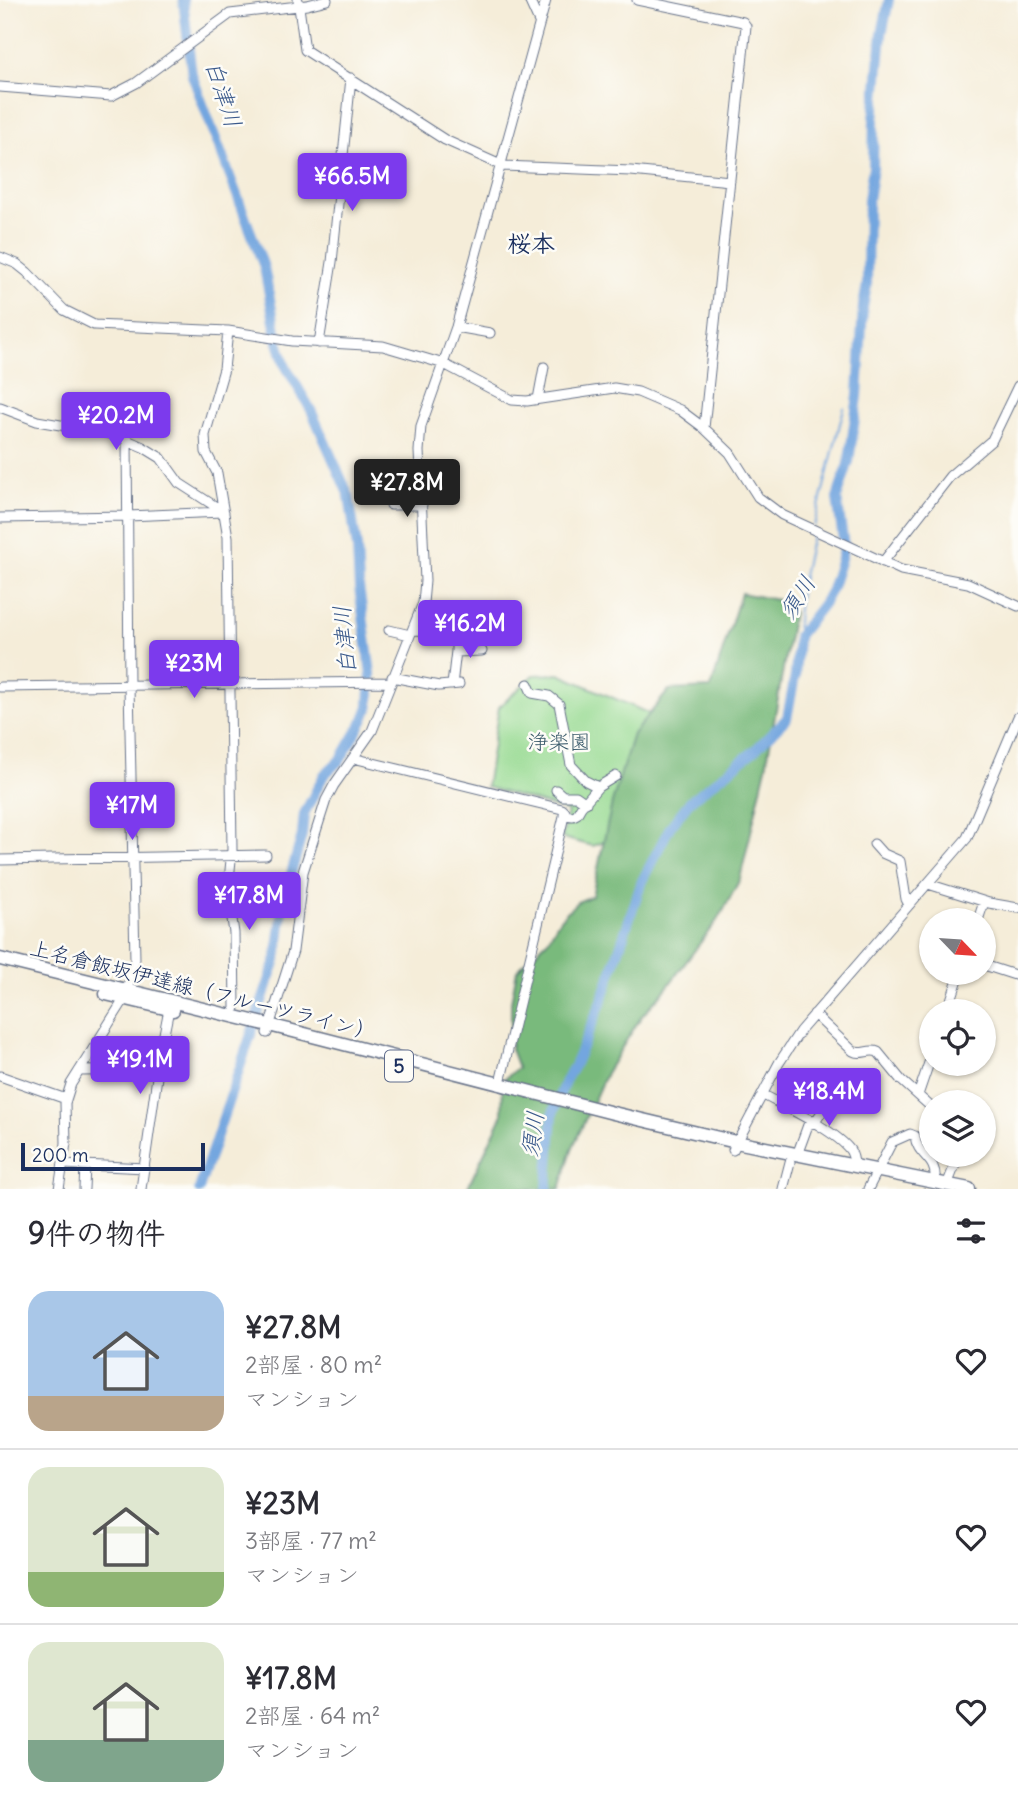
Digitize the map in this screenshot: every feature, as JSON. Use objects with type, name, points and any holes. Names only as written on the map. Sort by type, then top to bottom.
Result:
[{"type":"main road","name":"上名倉飯坂伊達線（フルーツライン）","points":[[0,959],[126,994],[169,1009],[234,1016]]},
{"type":"main road","name":"上名倉飯坂伊達線（フルーツライン）","points":[[0,968],[234,1016],[266,1028],[734,1146],[854,1166],[872,1179]]},
{"type":"main road","name":"上名倉飯坂伊達線（フルーツライン）","points":[[266,1028],[500,1083],[536,1096]]},
{"type":"main road","name":"上名倉飯坂伊達線（フルーツライン）","points":[[794,1158],[872,1179],[969,1189]]},
{"type":"street","points":[[0,86],[111,96],[136,83],[230,14],[327,0]]},
{"type":"street","points":[[529,0],[539,22]]},
{"type":"street","points":[[266,1028],[293,951],[305,863],[326,800],[372,731],[423,603],[425,589],[419,451],[421,426],[456,327],[546,0]]},
{"type":"street","points":[[637,0],[745,24],[704,428]]},
{"type":"street","points":[[299,3],[305,50],[445,139],[499,164],[507,167],[631,171],[730,181]]},
{"type":"street","points":[[319,342],[332,262],[351,78]]},
{"type":"street","points":[[0,257],[27,272],[64,310],[90,323],[228,331],[319,342],[383,346],[444,364],[506,398],[527,401],[621,388],[638,392],[675,407],[704,428],[728,451],[758,497],[782,515],[911,573],[968,583],[1018,606]]},
{"type":"street","points":[[456,327],[490,333]]},
{"type":"street","points":[[228,331],[224,369],[204,443],[217,473],[228,537],[232,850],[228,890],[234,933],[234,1016]]},
{"type":"street","points":[[538,399],[544,367]]},
{"type":"street","points":[[883,562],[950,476],[992,440],[1018,386]]},
{"type":"street","points":[[0,407],[37,421],[99,430],[127,440],[161,458],[179,483],[224,512]]},
{"type":"street","points":[[60,1189],[66,1143],[66,1099],[71,1084],[126,994],[135,959],[127,440]]},
{"type":"street","points":[[391,505],[422,505]]},
{"type":"street","points":[[0,518],[224,512]]},
{"type":"street","points":[[389,630],[477,633]]},
{"type":"street","points":[[0,687],[391,680],[430,685],[455,684],[456,632]]},
{"type":"street","points":[[456,652],[482,651]]},
{"type":"street","points":[[528,684],[532,693],[549,696],[558,704],[571,765],[586,781],[598,787]]},
{"type":"street","points":[[734,1146],[800,1031],[967,838],[1018,718]]},
{"type":"street","points":[[353,758],[562,808],[565,812],[500,1083]]},
{"type":"street","points":[[564,815],[573,817],[598,787],[616,776]]},
{"type":"street","points":[[556,790],[563,796],[576,796],[586,803]]},
{"type":"street","points":[[874,844],[882,853],[900,861],[909,905]]},
{"type":"street","points":[[0,860],[266,855]]},
{"type":"street","points":[[928,884],[984,902],[1018,908]]},
{"type":"street","points":[[982,908],[984,902]]},
{"type":"street","points":[[996,969],[1018,976]]},
{"type":"street","points":[[141,1189],[169,1009]]},
{"type":"street","points":[[814,1014],[854,1052],[878,1052],[918,1095],[924,1076]]},
{"type":"street","points":[[79,1071],[158,1070]]},
{"type":"street","points":[[0,1076],[66,1099]]},
{"type":"street","points":[[783,1189],[808,1125],[813,1123],[837,1090]]},
{"type":"street","points":[[762,1094],[822,1127],[850,1151],[854,1166]]},
{"type":"street","points":[[872,1179],[892,1142],[912,1134],[915,1136],[917,1148],[933,1164],[937,1185]]},
{"type":"street","points":[[63,1164],[145,1168]]},
{"type":"street","points":[[84,1189],[85,1165]]},
{"type":"street","points":[[937,1185],[950,1167]]},
{"type":"green space","points":[[741,593],[777,600],[793,612],[766,767],[740,879],[721,915],[665,990],[641,1017],[606,1073],[572,1149],[560,1189],[467,1189],[502,1116],[503,1080],[518,1068],[511,1049],[511,1002],[517,970],[547,941],[560,919],[577,902],[592,896],[612,803],[633,734],[669,690],[711,688]]},
{"type":"green space","name":"浄楽園","points":[[559,674],[657,717],[629,833],[593,846],[562,838],[568,811],[486,787],[499,707],[534,675]]},
{"type":"waterway","name":"白津川","points":[[183,0],[192,75],[264,267],[285,365],[311,410],[349,496],[371,674],[369,706],[364,719],[341,759],[324,775],[304,814],[302,835],[284,899],[277,957],[199,1189]]},
{"type":"waterway","name":"須川","points":[[547,1189],[553,1113],[602,1001],[642,881],[670,827],[690,801],[754,751],[787,718],[795,676],[798,636],[831,590],[840,562],[844,546],[837,498],[849,461],[858,396],[863,307],[867,285],[868,200],[873,167],[874,120],[882,34],[889,0]]},
{"type":"waterway","points":[[814,526],[844,408]]},
{"type":"waterway","points":[[798,636],[799,599],[812,535]]},
{"type":"district","name":"桜本","points":[[531,243]]}]
